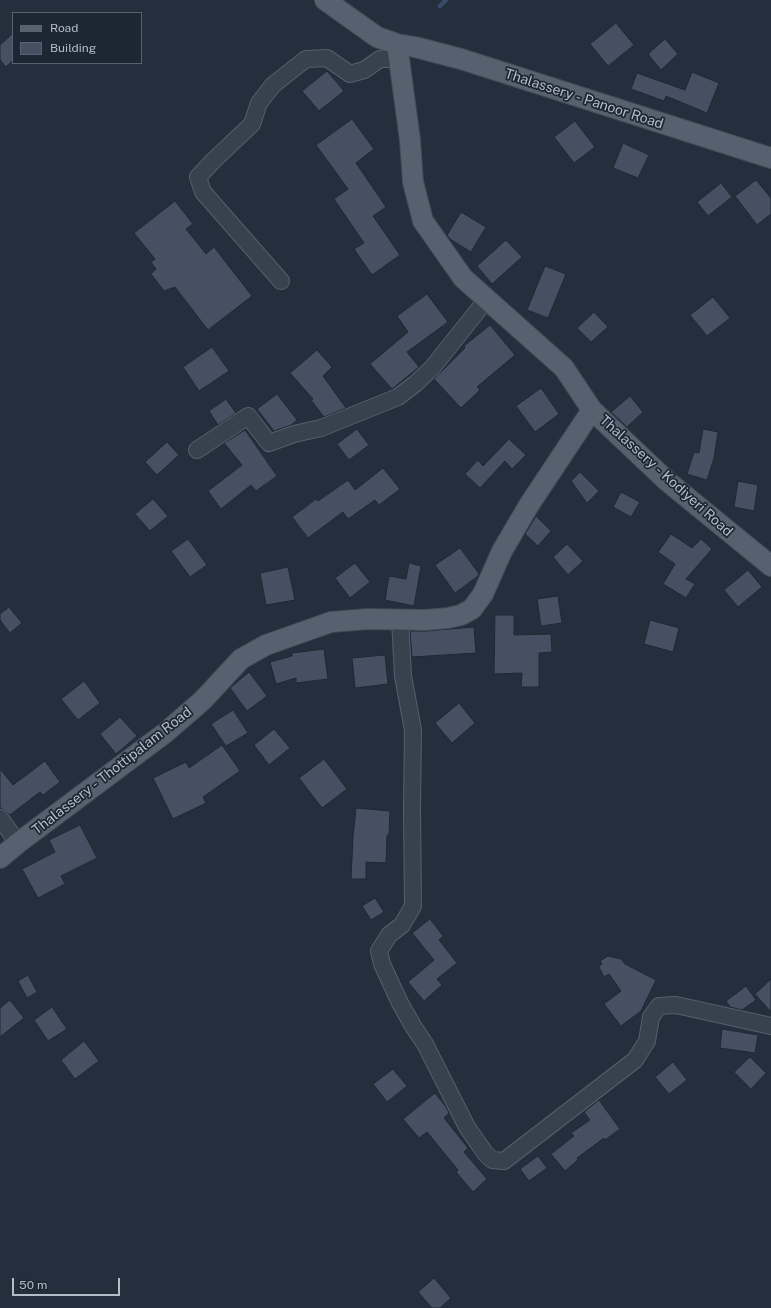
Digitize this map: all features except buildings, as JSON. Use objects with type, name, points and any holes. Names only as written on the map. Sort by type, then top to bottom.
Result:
[{"type":"main road","points":[[326,0],[398,51]]},
{"type":"main road","name":"Thalassery - Panoor Road","points":[[398,51],[415,47],[461,59],[771,158]]},
{"type":"main road","name":"Thalassery - Kodiyeri Road","points":[[398,51],[410,140],[413,182],[423,221],[464,278],[564,368],[592,410],[667,481],[771,566]]},
{"type":"main road","name":"Thalassery - Thottipalam Road","points":[[0,858],[165,733],[203,700],[241,659],[266,645],[331,622],[368,619],[425,620],[448,618],[461,615],[472,609],[483,594],[502,551],[529,505],[592,410]]},
{"type":"street","points":[[281,281],[203,192],[198,177],[252,124],[259,103],[273,85],[306,59],[327,58],[350,74],[364,70],[380,59],[398,51]]},
{"type":"street","points":[[197,450],[248,416],[269,443],[294,434],[321,428],[398,397],[432,368],[487,299]]},
{"type":"street","points":[[400,620],[403,676],[413,730],[413,906],[402,924],[389,935],[379,952],[382,964],[400,1003],[425,1044],[467,1127],[485,1153],[492,1160],[504,1161],[635,1060],[647,1041],[650,1017],[659,1006],[676,1005],[771,1026]]},
{"type":"street","points":[[0,818],[18,843]]},
{"type":"waterway","points":[[440,6],[446,0]]}]
